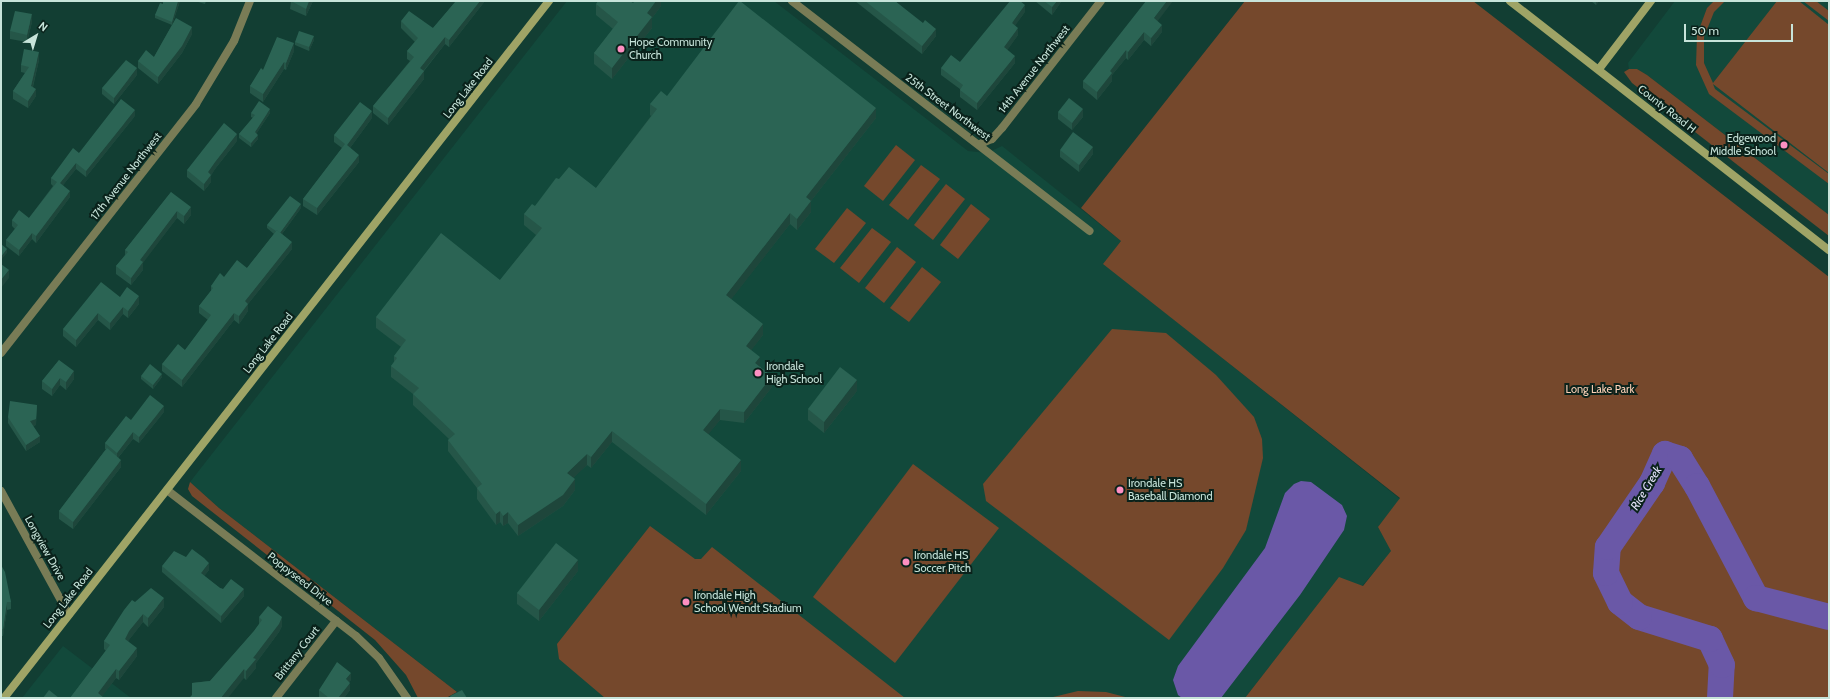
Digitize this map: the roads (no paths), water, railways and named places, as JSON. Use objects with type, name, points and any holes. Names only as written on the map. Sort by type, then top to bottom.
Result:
[{"type":"street","name":"17th Avenue Northwest","points":[[1,353],[196,104],[234,41],[250,1]]},
{"type":"street","name":"Long Lake Road","points":[[4,698],[549,1]]},
{"type":"street","name":"25th Street Northwest","points":[[792,1],[968,139],[980,144],[1090,231]]},
{"type":"street","name":"14th Avenue Northwest","points":[[980,144],[992,139],[1002,128],[1101,1]]},
{"type":"street","name":"County Road H","points":[[1510,1],[1829,250]]},
{"type":"street","points":[[1599,69],[1651,1]]},
{"type":"street","name":"Poppyseed Drive","points":[[166,490],[336,622],[379,658],[407,698]]},
{"type":"street","name":"Longview Drive","points":[[1,491],[69,615]]},
{"type":"street","name":"Brittany Court","points":[[276,698],[336,622]]},
{"type":"waterway","name":"Rice Creek","points":[[1720,698],[1722,665],[1710,639],[1639,617],[1620,602],[1606,573],[1608,547],[1652,483],[1665,454],[1680,459],[1697,486],[1756,598],[1829,617]]},
{"type":"place","name":"Hope Community Church","points":[[621,49]]},
{"type":"place","name":"Edgewood Middle School","points":[[1784,145]]},
{"type":"place","name":"Irondale High School","points":[[758,373]]},
{"type":"place","name":"Irondale HS Baseball Diamond","points":[[1120,490]]},
{"type":"place","name":"Irondale HS Soccer Pitch","points":[[906,562]]},
{"type":"place","name":"Irondale High School Wendt Stadium","points":[[686,602]]},
{"type":"park label","name":"Long Lake Park","points":[[1600,389]]}]
